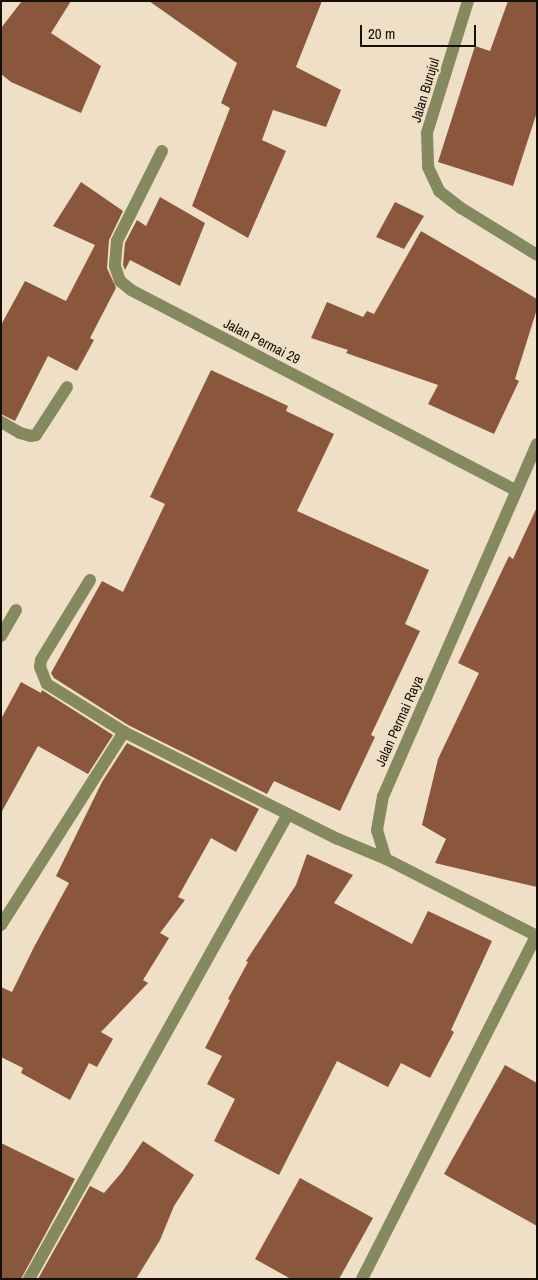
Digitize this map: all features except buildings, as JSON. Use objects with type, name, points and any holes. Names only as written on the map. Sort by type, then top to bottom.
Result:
[{"type":"street","name":"Jalan Burujul","points":[[468,1],[427,133],[428,167],[438,191],[461,208],[537,255]]},
{"type":"street","name":"Jalan Permai 29","points":[[162,151],[117,241],[115,266],[120,280],[131,290],[516,490]]},
{"type":"street","points":[[1,422],[20,433],[30,436],[36,435],[67,387]]},
{"type":"street","name":"Jalan Permai Raya","points":[[386,859],[377,830],[383,796],[537,444]]},
{"type":"street","points":[[90,580],[41,660],[40,667],[47,684],[124,732],[288,814],[386,859],[536,936],[362,1279]]},
{"type":"street","points":[[1,636],[16,610]]},
{"type":"street","points":[[1,925],[124,732]]},
{"type":"street","points":[[29,1279],[288,814]]}]
